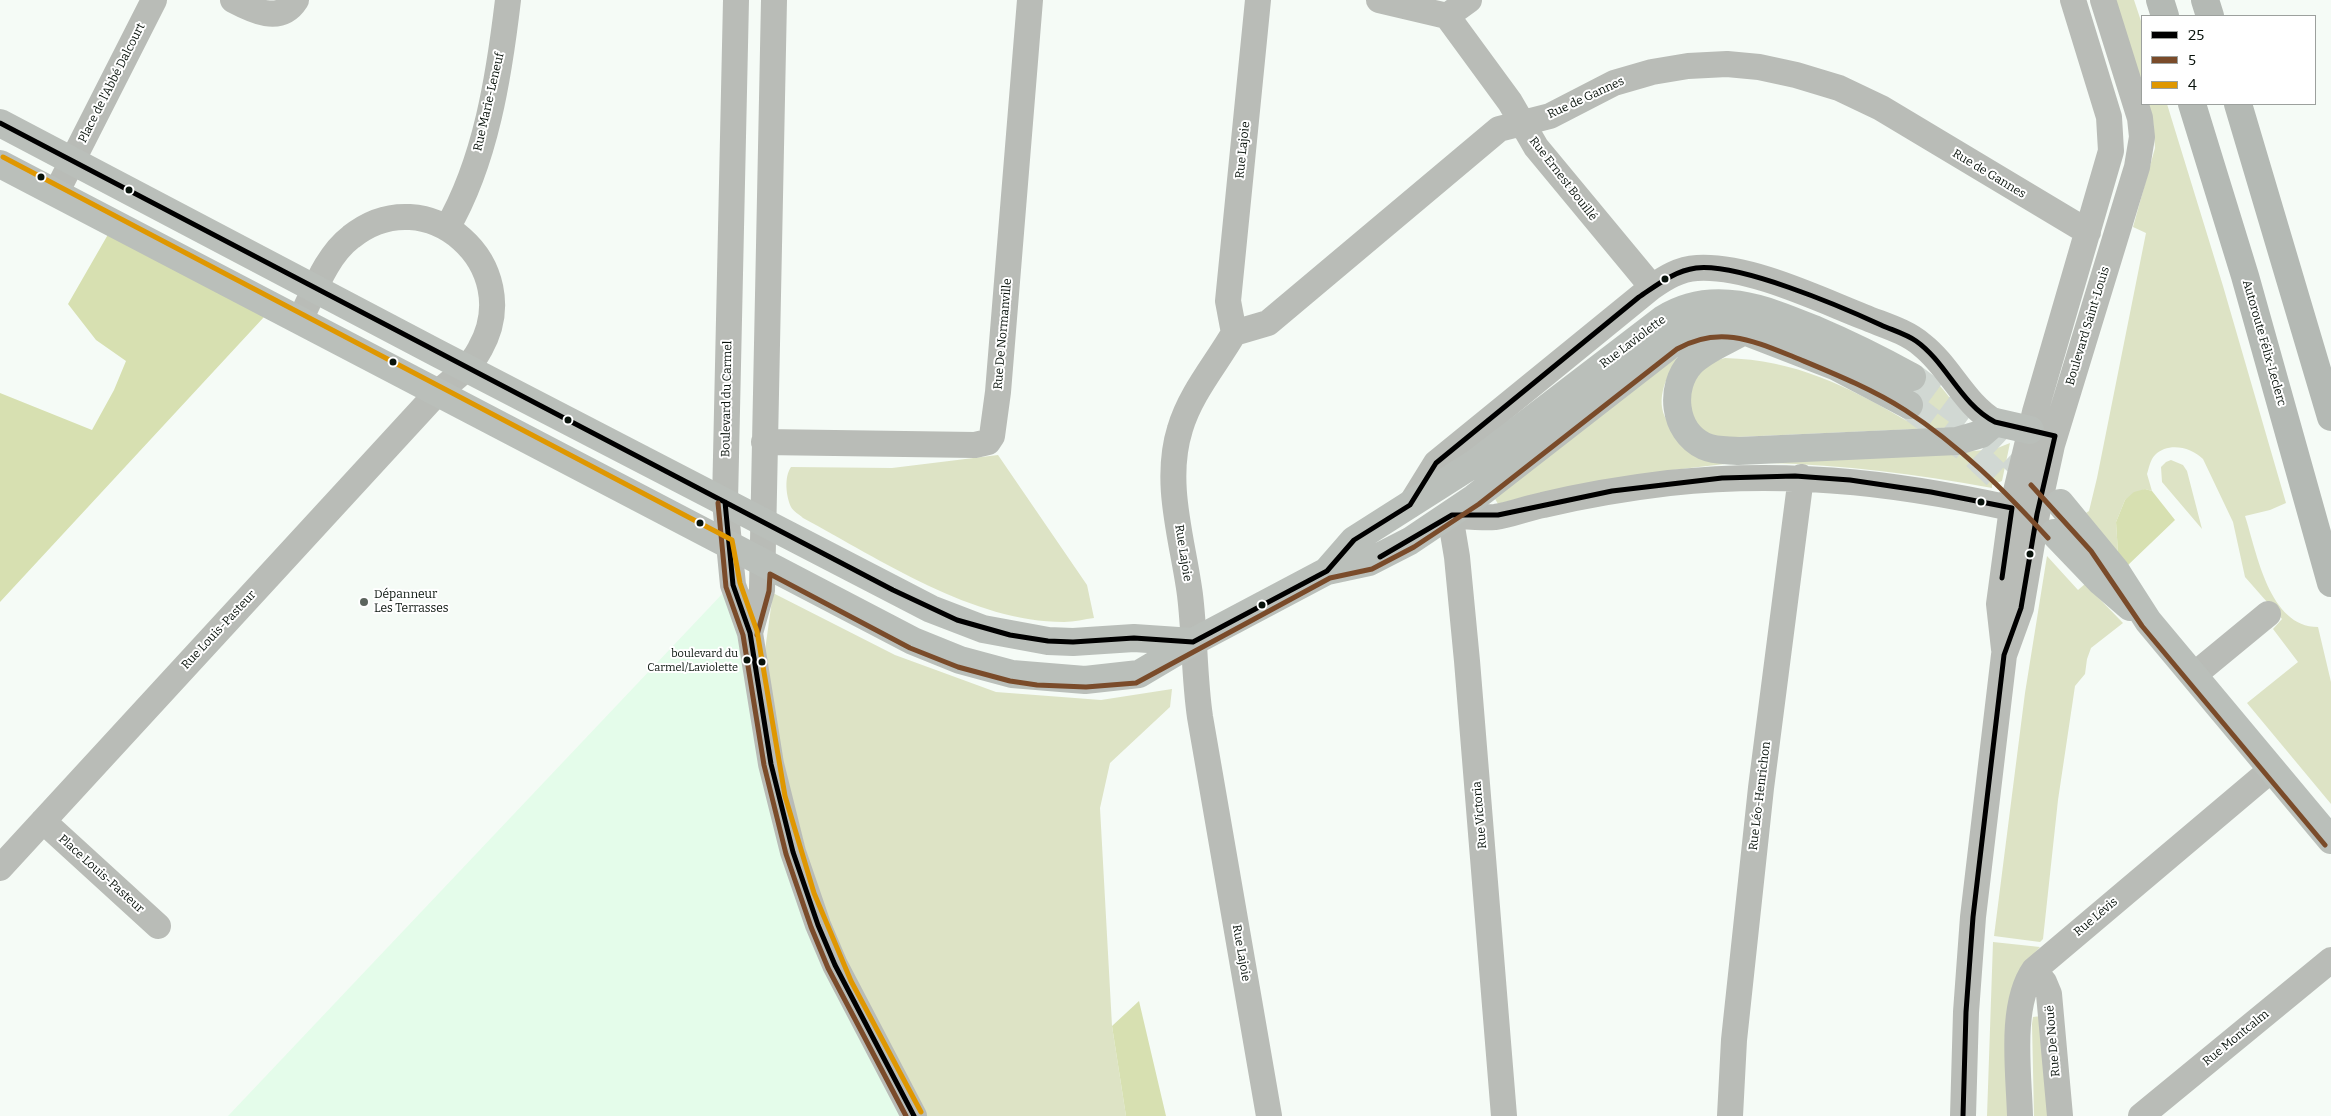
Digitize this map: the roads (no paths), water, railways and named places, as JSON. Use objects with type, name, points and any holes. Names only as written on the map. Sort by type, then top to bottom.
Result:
[{"type":"highway","points":[[2160,0],[2165,15]]},
{"type":"highway","points":[[2205,0],[2210,15]]},
{"type":"highway","name":"Autoroute Félix-Leclerc","points":[[2192,105],[2245,276],[2331,583]]},
{"type":"highway","points":[[2238,105],[2331,417]]},
{"type":"main road","points":[[0,122],[908,598],[983,629],[1048,641],[1074,642],[1134,638],[1193,642]]},
{"type":"main road","name":"Rue Laviolette","points":[[0,164],[913,642],[960,660],[1012,674],[1086,680],[1134,676],[1193,642],[1327,572],[1369,562],[1410,541],[1450,515],[1673,344],[1689,334],[1708,328],[1744,331],[1837,367],[1909,404]]},
{"type":"main road","name":"Rue Laviolette","points":[[1327,572],[1354,540],[1482,458],[1664,319],[1696,305],[1724,302],[1760,308],[1859,349],[1912,377]]},
{"type":"main road","points":[[1744,331],[1697,358],[1687,369],[1679,385],[1677,400],[1683,425],[1695,440],[1711,448],[1738,451],[1957,441],[1981,434],[1995,422],[2042,433]]},
{"type":"main road","points":[[2050,517],[2101,582],[2148,621],[2331,840]]},
{"type":"street","name":"Place de l'Abbé Dalcourt","points":[[56,193],[154,0]]},
{"type":"street","points":[[233,0],[253,11],[272,14],[289,9],[296,0]]},
{"type":"street","name":"Rue Marie-Leneuf","points":[[447,228],[466,187],[485,127],[508,0]]},
{"type":"street","name":"Boulevard du Carmel","points":[[736,0],[725,502],[727,546],[733,585],[750,633],[761,708],[778,798],[807,896],[844,984],[914,1116]]},
{"type":"street","name":"Boulevard du Carmel","points":[[750,633],[762,590],[774,0]]},
{"type":"street","name":"Rue De Normanville","points":[[764,442],[975,445],[988,442],[992,436],[999,382],[1030,0]]},
{"type":"street","name":"Rue Lajoie","points":[[1258,0],[1228,301],[1234,333],[1191,402],[1182,423],[1176,446],[1173,488],[1190,595],[1195,681],[1200,717],[1269,1116]]},
{"type":"street","points":[[1378,0],[1447,16],[1469,0]]},
{"type":"street","name":"Boulevard Saint-Louis","points":[[2004,655],[2050,517],[2042,433],[2088,232],[2109,162],[2112,135],[2109,117],[2073,0]]},
{"type":"street","name":"Boulevard Saint-Louis","points":[[1963,1116],[1966,1012],[1973,917],[2004,655],[1999,604],[2012,508],[2042,433],[2137,167],[2142,137],[2140,118],[2103,0]]},
{"type":"street","name":"Rue Ernest Bouillé","points":[[1447,16],[1510,102],[1536,147],[1652,287]]},
{"type":"street","name":"Rue de Gannes","points":[[1234,333],[1268,323],[1496,131],[1550,116],[1614,83],[1652,72],[1709,64],[1743,65],[1775,70],[1839,88],[1881,108],[2088,232]]},
{"type":"street","points":[[732,160],[771,162]]},
{"type":"street","points":[[300,320],[316,288],[341,246],[352,236],[376,223],[404,217],[418,218],[447,228],[457,234],[477,255],[484,267],[492,294],[492,315],[487,335],[467,368]]},
{"type":"street","name":"Rue Laviolette","points":[[1410,505],[1436,463],[1652,287],[1673,274],[1685,270],[1721,269],[1746,274],[1898,331],[1920,343],[1938,360],[1976,408],[1995,422]]},
{"type":"street","name":"Rue Louis-Pasteur","points":[[0,868],[438,392],[467,368]]},
{"type":"street","points":[[1450,515],[1495,517],[1574,498],[1669,483],[1732,477],[1801,477],[1898,486],[2050,517]]},
{"type":"street","name":"Rue Léo-Henrichon","points":[[1730,1116],[1734,1040],[1761,788],[1801,477]]},
{"type":"street","name":"Rue Victoria","points":[[1450,515],[1468,661],[1504,1116]]},
{"type":"street","points":[[2194,675],[2268,614]]},
{"type":"street","name":"Rue Lévis","points":[[2020,1116],[2021,1006],[2025,989],[2034,970],[2272,769]]},
{"type":"street","name":"Place Louis-Pasteur","points":[[43,821],[158,926]]},
{"type":"street","name":"Rue Montcalm","points":[[2141,1116],[2331,960]]},
{"type":"street","name":"Rue De Nouë","points":[[2034,970],[2044,982],[2049,994],[2060,1116]]},
{"type":"tunnel","points":[[1912,377],[1985,431],[2038,481]]},
{"type":"tunnel","points":[[1909,405],[1975,455],[2031,508]]},
{"type":"place","name":"Dépanneur Les Terrasses","points":[[364,602]]},
{"type":"place","name":"boulevard du Carmel/Laviolette","points":[[747,660]]}]
